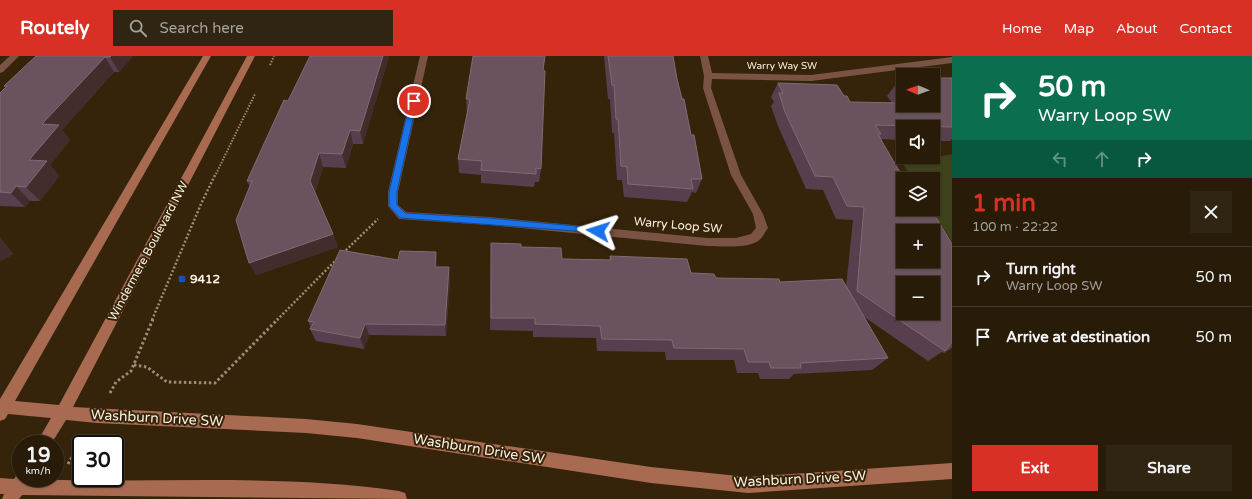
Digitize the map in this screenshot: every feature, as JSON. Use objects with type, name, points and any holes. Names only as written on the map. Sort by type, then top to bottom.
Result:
[{"type":"street","points":[[0,70],[15,56]]},
{"type":"street","points":[[2,409],[207,56]]},
{"type":"street","name":"Windermere Boulevard NW","points":[[49,435],[63,412],[250,56]]},
{"type":"street","points":[[393,206],[393,192],[424,56]]},
{"type":"street","name":"Warry Loop SW","points":[[393,206],[403,216],[489,221],[707,242],[736,242],[755,238],[762,228],[758,214],[736,175],[707,88],[708,76],[704,56]]},
{"type":"street","name":"Warry Way SW","points":[[708,76],[811,78],[952,60]]},
{"type":"street","name":"Washburn Drive SW","points":[[2,409],[63,412],[97,416],[306,426],[357,430],[489,452],[651,475],[748,485],[952,471]]},
{"type":"street","points":[[0,486],[17,488],[297,489],[352,492],[399,499]]},
{"type":"path","points":[[267,70],[274,56]]},
{"type":"path","points":[[54,488],[116,382],[131,371],[201,204],[257,91]]},
{"type":"path","points":[[134,365],[147,367],[167,382],[215,383],[366,229],[393,206]]},
{"type":"green space","points":[[952,154],[952,242],[935,216],[940,216],[940,172],[908,172],[903,164],[940,164],[940,156]]},
{"type":"building","points":[[36,56],[111,56],[105,57],[42,124],[59,125],[29,160],[47,161],[26,187],[16,186],[11,193],[0,192],[0,93],[7,86],[4,86]]},
{"type":"building","points":[[310,56],[383,56],[360,131],[350,130],[342,154],[319,153],[310,181],[333,234],[249,263],[236,220],[252,181],[247,181],[284,100],[288,101]]},
{"type":"building","points":[[473,56],[545,56],[543,70],[545,71],[541,169],[536,168],[536,174],[481,170],[482,161],[458,159],[470,99],[466,99]]},
{"type":"building","points":[[608,56],[673,56],[677,79],[682,99],[684,99],[691,135],[694,135],[702,179],[691,179],[693,189],[628,184],[627,167],[621,166],[614,85],[612,85]]},
{"type":"building","points":[[940,78],[952,78],[952,127],[940,127],[940,120],[896,120],[896,126],[875,125],[881,134],[878,134],[900,172],[896,172],[896,216],[935,216],[952,244],[952,342],[945,351],[900,320],[940,320],[940,276],[896,276],[896,318],[857,291],[864,207],[847,206],[833,177],[815,176],[785,112],[779,93],[783,93],[778,83],[837,85],[844,96],[847,96],[850,102],[896,103],[896,112],[940,112]]},
{"type":"building","points":[[491,243],[521,244],[521,247],[561,248],[562,259],[611,260],[610,256],[687,259],[691,273],[714,274],[716,278],[779,279],[780,282],[842,279],[888,358],[800,363],[801,368],[771,368],[769,362],[748,362],[744,349],[674,348],[672,340],[602,339],[600,326],[535,324],[535,318],[491,318]]},
{"type":"building","points":[[340,250],[398,260],[400,251],[436,252],[435,267],[449,267],[445,325],[365,324],[360,338],[310,329],[314,322],[308,321]]},
{"type":"place","name":"9412","points":[[182,279]]},
{"type":"route","points":[[414,101],[393,192],[393,206],[403,216],[489,221],[598,231]]}]
